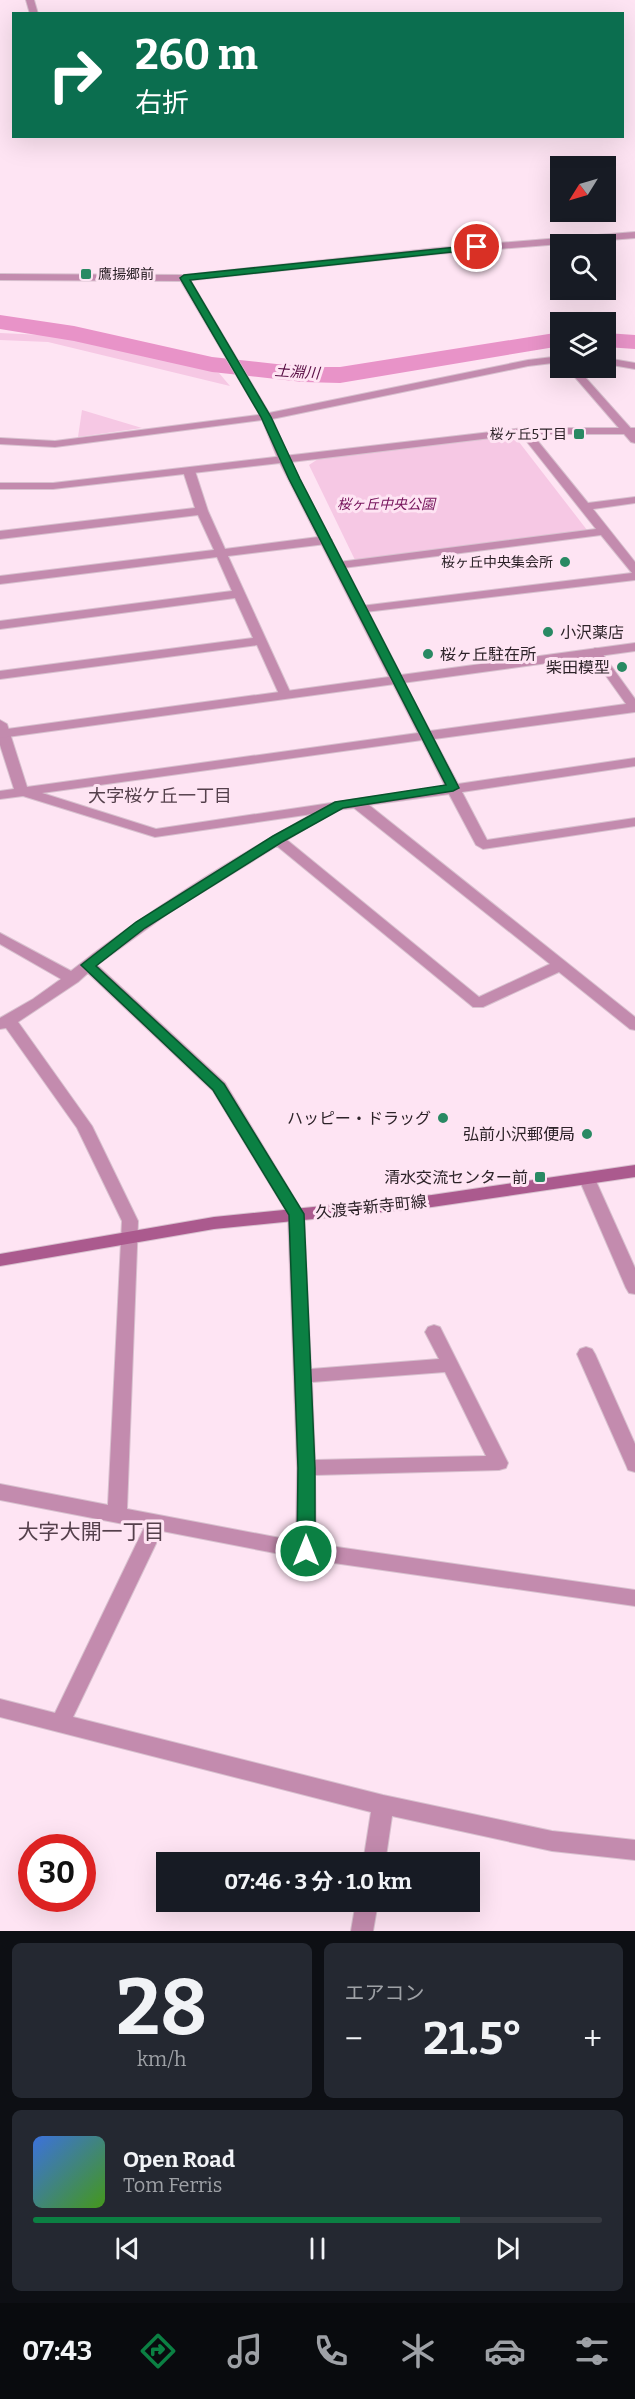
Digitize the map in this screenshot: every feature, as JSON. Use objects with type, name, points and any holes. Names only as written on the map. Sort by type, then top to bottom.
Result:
[{"type":"main road","name":"久渡寺新寺町線","points":[[0,1260],[214,1223],[432,1201],[635,1171]]},
{"type":"street","points":[[0,277],[184,278],[437,251],[635,235]]},
{"type":"street","points":[[184,278],[266,417],[284,459],[483,845],[635,822]]},
{"type":"street","points":[[0,441],[55,444],[266,417],[550,360]]},
{"type":"street","points":[[616,363],[635,366]]},
{"type":"street","points":[[581,378],[632,434]]},
{"type":"street","points":[[0,486],[53,486],[524,431],[632,434]]},
{"type":"street","points":[[524,431],[635,570]]},
{"type":"street","points":[[189,471],[219,552],[285,694]]},
{"type":"street","points":[[585,507],[635,500]]},
{"type":"street","points":[[0,535],[202,511]]},
{"type":"street","points":[[339,566],[604,531]]},
{"type":"street","points":[[0,580],[326,540]]},
{"type":"street","points":[[361,610],[635,576]]},
{"type":"street","points":[[0,625],[238,594]]},
{"type":"street","points":[[0,675],[259,641]]},
{"type":"street","points":[[21,791],[1,731],[635,647]]},
{"type":"street","points":[[0,795],[634,707],[595,652]]},
{"type":"street","points":[[21,791],[155,832],[635,762]]},
{"type":"street","points":[[356,802],[635,1025]]},
{"type":"street","points":[[117,1516],[130,1221],[84,1125],[5,1022],[72,980],[140,925],[278,839],[340,804]]},
{"type":"street","points":[[278,839],[478,1004],[561,966]]},
{"type":"street","points":[[0,938],[72,980]]},
{"type":"street","points":[[88,965],[219,1087],[296,1214],[306,1468],[306,1551]]},
{"type":"street","points":[[587,1179],[635,1288]]},
{"type":"street","points":[[306,1468],[499,1463],[434,1332]]},
{"type":"street","points":[[586,1354],[635,1466]]},
{"type":"street","points":[[303,1376],[452,1365]]},
{"type":"street","points":[[0,1492],[306,1551],[635,1598]]},
{"type":"street","points":[[60,1724],[156,1523]]},
{"type":"street","points":[[0,1708],[383,1805],[552,1841],[635,1850]]},
{"type":"street","points":[[376,1852],[383,1805]]},
{"type":"street","points":[[362,1931],[365,1912]]},
{"type":"green space","points":[[0,333],[65,336],[219,373],[230,386],[48,342],[0,340]]},
{"type":"green space","points":[[82,410],[142,428],[78,437]]},
{"type":"green space","name":"桜ヶ丘中央公園","points":[[503,436],[519,442],[587,530],[355,560],[309,465],[318,459]]},
{"type":"waterway","name":"土淵川","points":[[0,322],[74,333],[212,365],[303,374],[340,375],[550,341]]},
{"type":"waterway","name":"土淵川","points":[[616,341],[635,342]]},
{"type":"place","name":"鷹揚郷前","points":[[86,274]]},
{"type":"place","name":"桜ヶ丘5丁目","points":[[579,434]]},
{"type":"place","name":"桜ヶ丘中央集会所","points":[[565,562]]},
{"type":"place","name":"小沢薬店","points":[[548,632]]},
{"type":"place","name":"桜ヶ丘駐在所","points":[[428,654]]},
{"type":"place","name":"柴田模型","points":[[622,667]]},
{"type":"place","name":"ハッピー・ドラッグ","points":[[443,1118]]},
{"type":"place","name":"弘前小沢郵便局","points":[[587,1134]]},
{"type":"place","name":"清水交流センター前","points":[[540,1177]]},
{"type":"district","name":"大字桜ケ丘一丁目","points":[[160,796]]},
{"type":"district","name":"大字大開一丁目","points":[[91,1532]]},
{"type":"route","points":[[306,1551],[306,1468],[296,1214],[219,1087],[88,965],[140,925],[278,839],[340,804],[453,788],[284,459],[266,417],[184,278],[477,247]]}]
